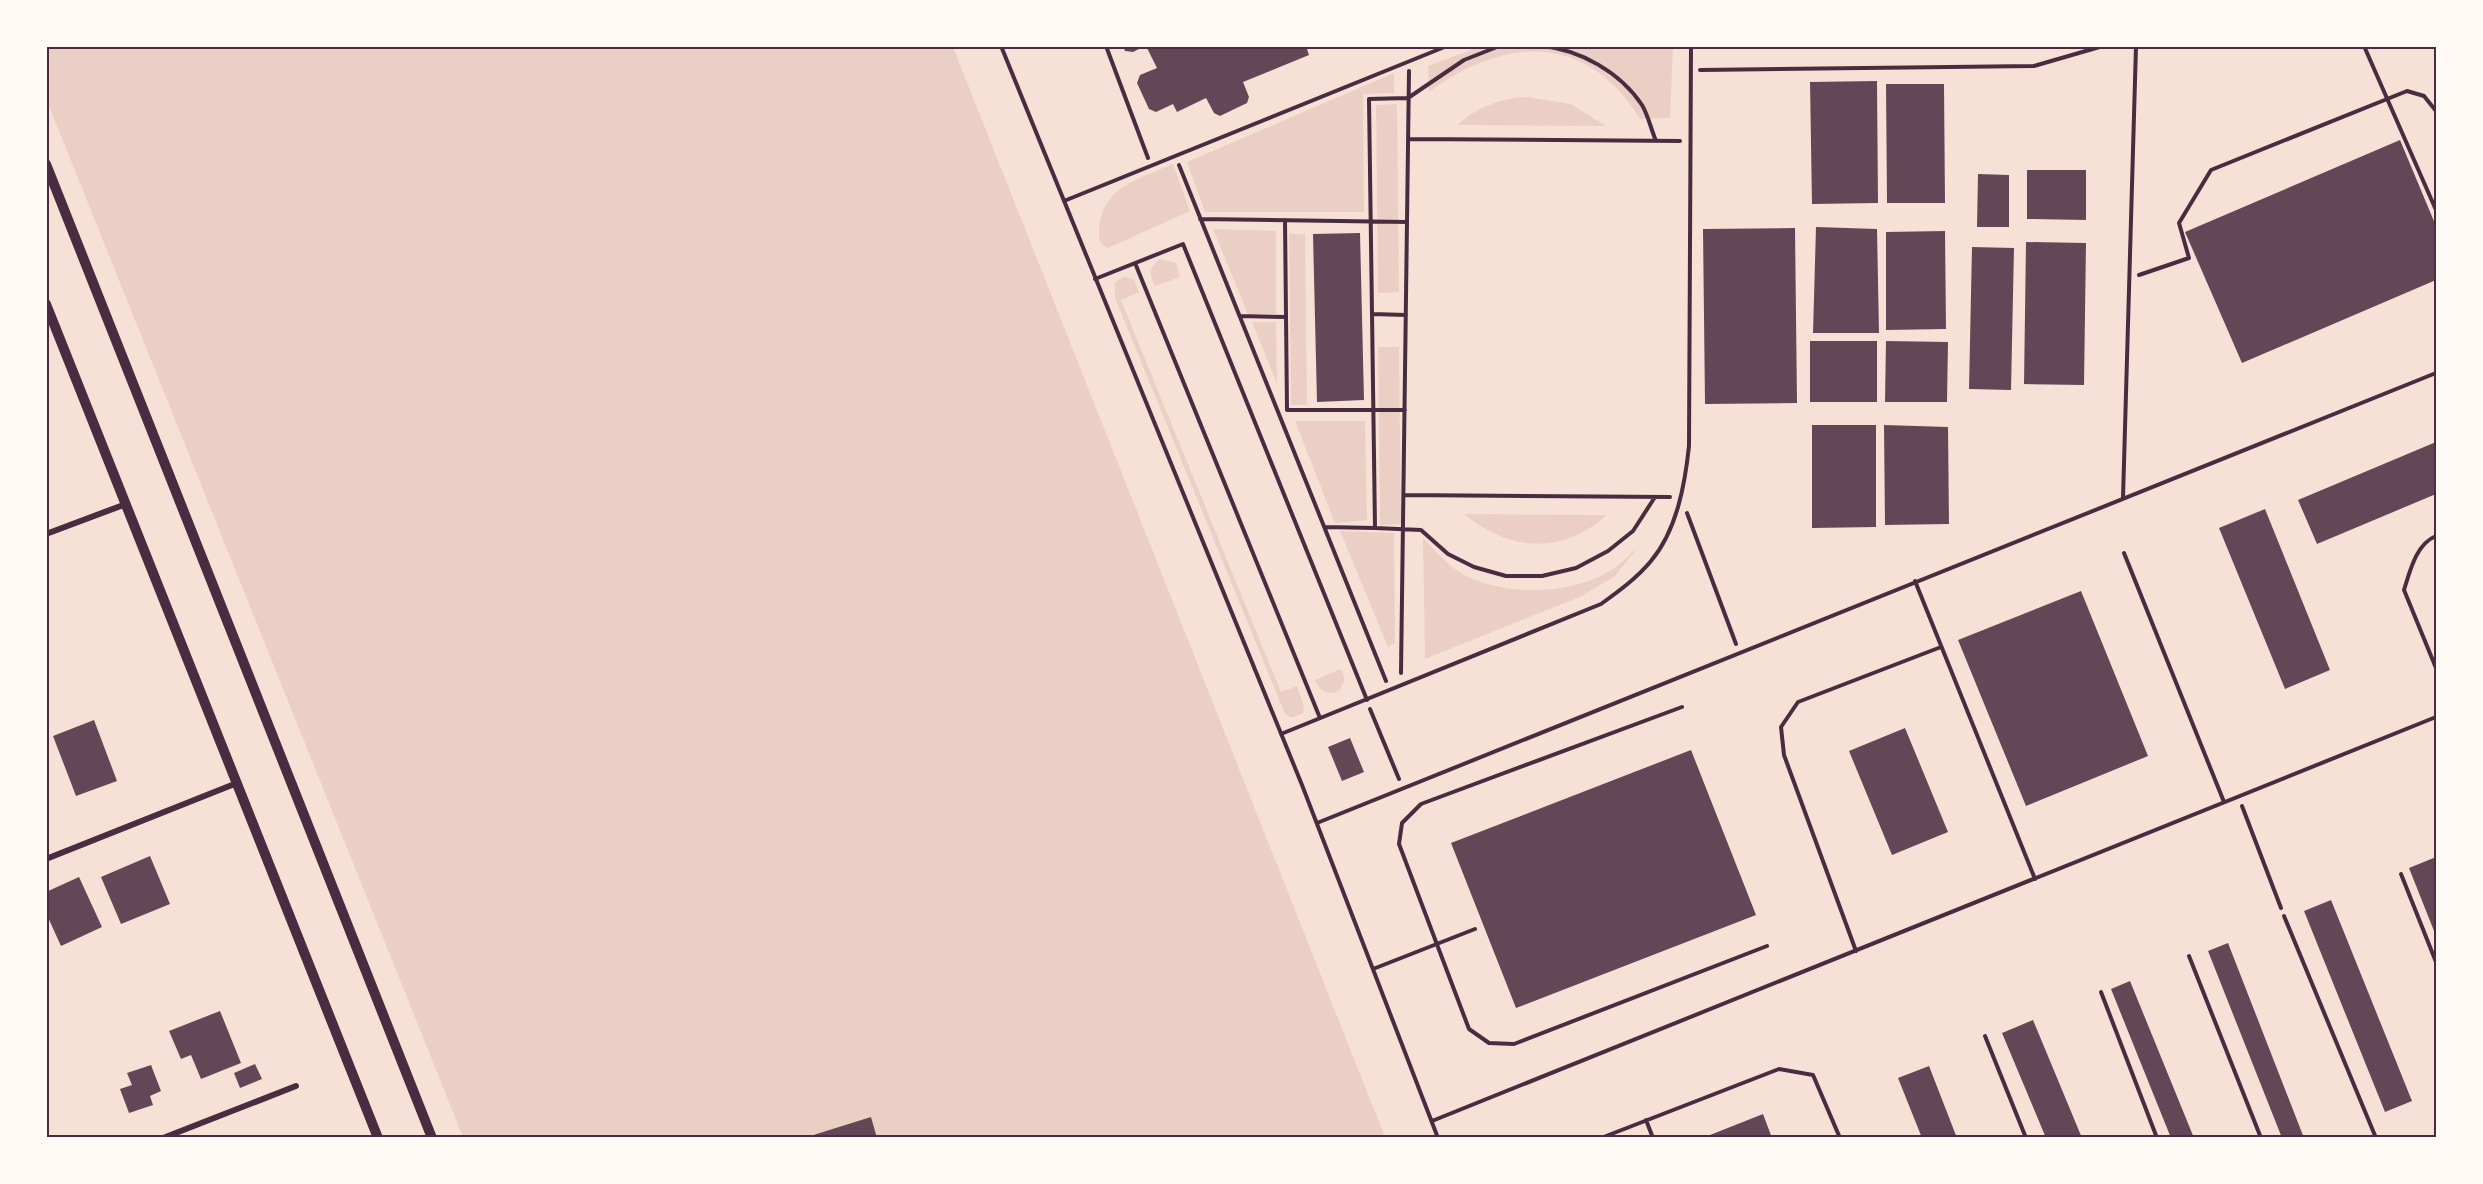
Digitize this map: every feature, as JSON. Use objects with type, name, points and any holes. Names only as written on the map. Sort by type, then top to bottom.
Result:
[{"type":"street","points":[[46,164],[432,1137]]},
{"type":"street","points":[[46,304],[378,1137]]},
{"type":"street","points":[[46,534],[126,504]]},
{"type":"street","points":[[46,859],[237,783]]},
{"type":"street","points":[[163,1137],[296,1086]]},
{"type":"lane","points":[[1001,46],[1317,823],[1438,1137]]},
{"type":"lane","points":[[1064,201],[1447,46]]},
{"type":"lane","points":[[1281,734],[1601,604],[1630,582],[1652,560],[1681,497],[1689,446],[1691,46]]},
{"type":"lane","points":[[2123,498],[2136,46]]},
{"type":"lane","points":[[1095,279],[1183,244],[1367,700]]},
{"type":"lane","points":[[1135,263],[1320,718]]},
{"type":"lane","points":[[1317,823],[2436,373]]},
{"type":"lane","points":[[2436,536],[2428,539],[2412,564],[2404,590],[2436,668]]},
{"type":"lane","points":[[2124,553],[2224,802]]},
{"type":"lane","points":[[1915,581],[2035,879]]},
{"type":"lane","points":[[1856,951],[1784,755],[1781,727],[1798,702],[1941,647]]},
{"type":"lane","points":[[1682,707],[1421,804],[1402,823],[1399,844],[1469,1029],[1489,1042],[1514,1044],[1767,946]]},
{"type":"lane","points":[[1432,1121],[2436,717]]},
{"type":"lane","points":[[2402,874],[2436,962]]},
{"type":"lane","points":[[2284,916],[2376,1137]]},
{"type":"lane","points":[[1373,969],[1475,929]]},
{"type":"lane","points":[[2189,956],[2261,1137]]},
{"type":"lane","points":[[2101,992],[2157,1137]]},
{"type":"lane","points":[[1985,1036],[2026,1137]]},
{"type":"lane","points":[[1601,1137],[1779,1069],[1813,1074],[1840,1137]]},
{"type":"lane","points":[[1646,1120],[1653,1137]]},
{"type":"path","points":[[1106,46],[1151,165]]},
{"type":"path","points":[[1375,528],[1369,99],[1408,98],[1464,60],[1497,47],[1509,46]]},
{"type":"path","points":[[1543,46],[1563,49],[1594,61],[1622,84],[1642,105],[1656,141]]},
{"type":"path","points":[[1690,70],[2034,66],[2103,46]]},
{"type":"path","points":[[2364,46],[2436,210]]},
{"type":"path","points":[[1401,686],[1409,62]]},
{"type":"path","points":[[2129,279],[2189,258],[2179,223],[2211,170],[2407,91],[2424,96],[2436,111]]},
{"type":"path","points":[[1408,139],[1690,141]]},
{"type":"path","points":[[1175,156],[1389,690]]},
{"type":"path","points":[[1200,219],[1407,222]]},
{"type":"path","points":[[1285,220],[1287,410]]},
{"type":"path","points":[[1372,314],[1406,315]]},
{"type":"path","points":[[1240,316],[1286,317]]},
{"type":"path","points":[[1278,410],[1405,410]]},
{"type":"path","points":[[1404,495],[1681,497],[1739,652]]},
{"type":"path","points":[[1325,527],[1421,530],[1448,554],[1474,567],[1506,576],[1542,576],[1576,568],[1608,551],[1633,531],[1655,497]]},
{"type":"path","points":[[1367,700],[1403,788]]},
{"type":"path","points":[[2239,797],[2284,916]]},
{"type":"shaded area","points":[[47,47],[953,47],[1385,1137],[463,1137],[47,101]]},
{"type":"shaded area","points":[[1479,47],[1673,47],[1670,118],[1640,119],[1619,91],[1595,70],[1570,57],[1543,52],[1515,53],[1487,60],[1429,92],[1428,66]]},
{"type":"shaded area","points":[[1394,73],[1394,93],[1363,94],[1364,212],[1205,212],[1187,162]]},
{"type":"shaded area","points":[[1528,97],[1571,104],[1606,126],[1457,125],[1473,113],[1490,105],[1508,99]]},
{"type":"shaded area","points":[[1397,104],[1399,292],[1378,293],[1376,105]]},
{"type":"shaded area","points":[[1173,164],[1190,211],[1108,248],[1102,244],[1099,228],[1107,202],[1125,186]]},
{"type":"shaded area","points":[[1213,229],[1276,231],[1276,314],[1248,314]]},
{"type":"shaded area","points":[[1289,234],[1305,234],[1307,405],[1291,405]]},
{"type":"shaded area","points":[[1160,259],[1176,263],[1180,277],[1155,286],[1151,271]]},
{"type":"shaded area","points":[[1124,276],[1134,280],[1139,292],[1121,300],[1281,692],[1297,686],[1304,706],[1303,713],[1291,718],[1285,714],[1115,298],[1115,283]]},
{"type":"shaded area","points":[[1252,322],[1276,322],[1277,384]]},
{"type":"shaded area","points":[[1378,347],[1399,347],[1401,524],[1380,525]]},
{"type":"shaded area","points":[[1295,421],[1365,421],[1367,520],[1335,523]]},
{"type":"shaded area","points":[[1464,514],[1607,515],[1572,537],[1535,544],[1499,536]]},
{"type":"shaded area","points":[[1340,531],[1394,533],[1395,643],[1388,647]]},
{"type":"shaded area","points":[[1423,538],[1447,563],[1464,575],[1499,587],[1537,590],[1556,589],[1592,580],[1612,570],[1637,548],[1615,576],[1582,596],[1425,659]]},
{"type":"shaded area","points":[[1341,669],[1345,680],[1339,691],[1324,692],[1315,680]]},
{"type":"building","points":[[1123,46],[1145,46],[1133,52],[1125,51]]},
{"type":"building","points":[[1146,46],[1306,46],[1309,55],[1243,82],[1249,97],[1247,103],[1220,116],[1214,113],[1206,98],[1177,112],[1173,104],[1156,112],[1149,109],[1137,83],[1140,75],[1157,68]]},
{"type":"building","points":[[1877,81],[1878,203],[1812,204],[1810,82]]},
{"type":"building","points":[[1886,84],[1944,84],[1945,203],[1887,203]]},
{"type":"building","points":[[2400,140],[2436,226],[2436,280],[2242,363],[2185,232]]},
{"type":"building","points":[[2027,170],[2086,170],[2086,220],[2027,219]]},
{"type":"building","points":[[1978,174],[2009,175],[2009,227],[1977,227]]},
{"type":"building","points":[[1816,227],[1877,229],[1879,333],[1813,333]]},
{"type":"building","points":[[1795,228],[1797,403],[1705,404],[1703,229]]},
{"type":"building","points":[[1945,231],[1946,329],[1886,330],[1886,232]]},
{"type":"building","points":[[1360,233],[1364,400],[1317,402],[1313,234]]},
{"type":"building","points":[[2026,242],[2086,243],[2084,385],[2024,384]]},
{"type":"building","points":[[1972,247],[2014,248],[2011,390],[1969,389]]},
{"type":"building","points":[[1810,341],[1877,341],[1877,402],[1810,402]]},
{"type":"building","points":[[1886,341],[1948,342],[1947,402],[1885,402]]},
{"type":"building","points":[[1812,425],[1876,425],[1876,527],[1812,528]]},
{"type":"building","points":[[1884,425],[1948,427],[1949,524],[1885,525]]},
{"type":"building","points":[[2436,442],[2436,494],[2317,544],[2298,500]]},
{"type":"building","points":[[2265,509],[2330,670],[2285,689],[2219,528]]},
{"type":"building","points":[[2081,591],[2148,756],[2026,806],[1958,640]]},
{"type":"building","points":[[94,720],[117,781],[76,796],[53,736]]},
{"type":"building","points":[[1905,728],[1948,832],[1892,855],[1849,751]]},
{"type":"building","points":[[1350,738],[1364,772],[1342,781],[1328,747]]},
{"type":"building","points":[[1691,750],[1756,915],[1516,1008],[1451,843]]},
{"type":"building","points":[[150,856],[170,904],[121,924],[101,877]]},
{"type":"building","points":[[2436,857],[2436,936],[2409,868]]},
{"type":"building","points":[[79,877],[102,927],[61,946],[46,913],[46,892]]},
{"type":"building","points":[[2331,900],[2412,1101],[2385,1112],[2304,911]]},
{"type":"building","points":[[2228,943],[2304,1138],[2282,1138],[2208,951]]},
{"type":"building","points":[[2130,981],[2194,1138],[2171,1138],[2111,989]]},
{"type":"building","points":[[220,1011],[241,1063],[201,1079],[191,1055],[181,1059],[169,1031]]},
{"type":"building","points":[[2033,1020],[2082,1138],[2046,1138],[2002,1033]]},
{"type":"building","points":[[255,1064],[262,1079],[240,1088],[234,1073]]},
{"type":"building","points":[[151,1065],[161,1091],[150,1096],[153,1105],[129,1113],[120,1089],[132,1085],[127,1073]]},
{"type":"building","points":[[1929,1066],[1957,1138],[1922,1138],[1898,1078]]},
{"type":"building","points":[[1763,1114],[1772,1138],[1705,1138],[1705,1137]]},
{"type":"building","points":[[871,1117],[877,1138],[807,1138],[807,1137]]}]
